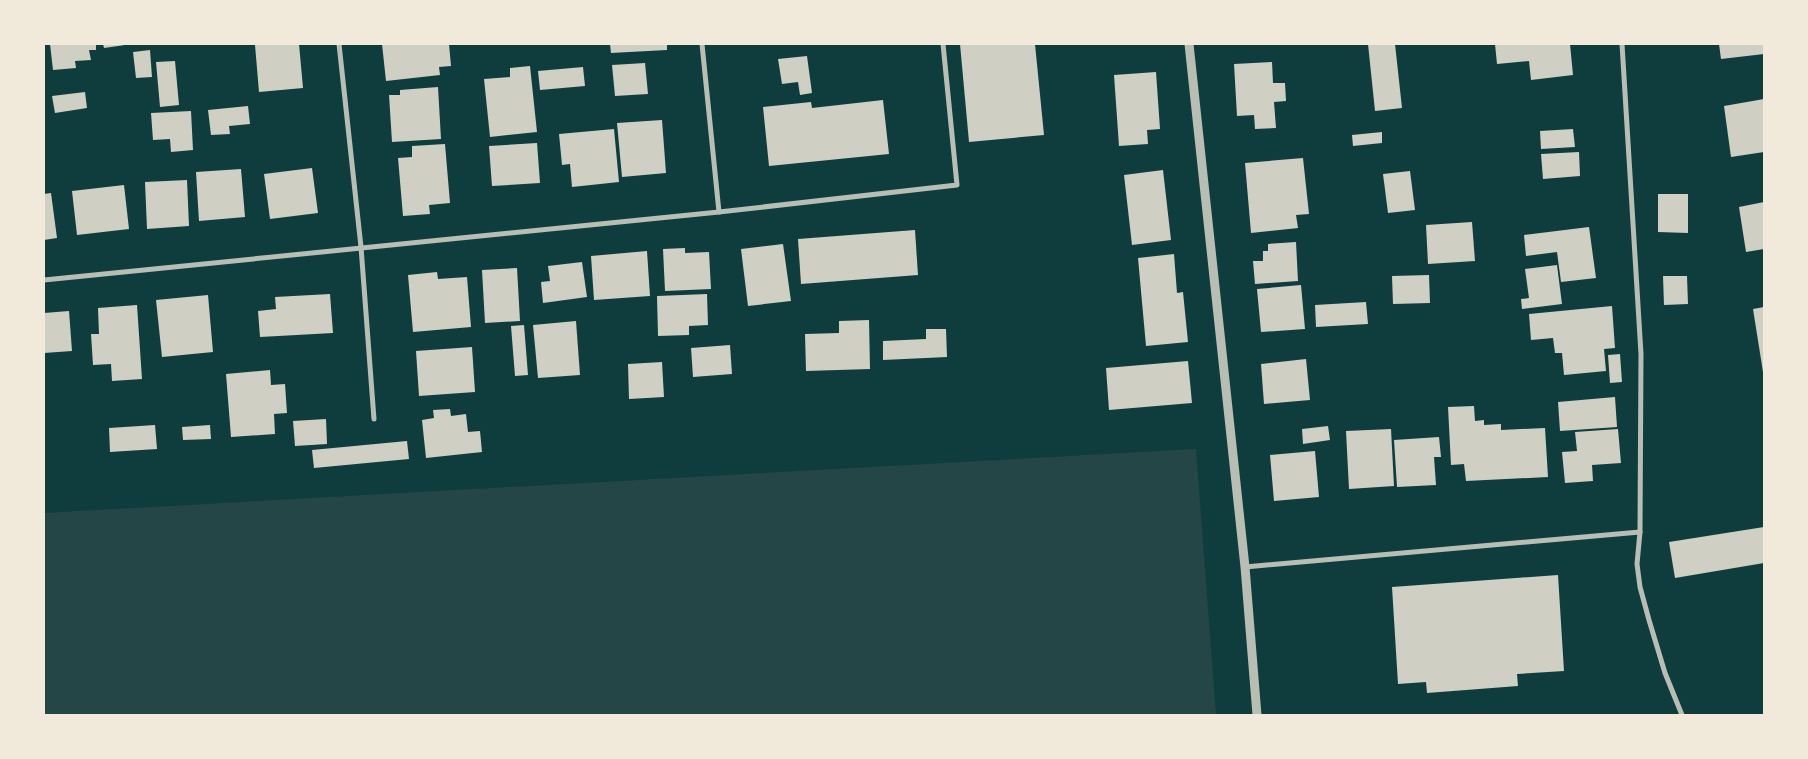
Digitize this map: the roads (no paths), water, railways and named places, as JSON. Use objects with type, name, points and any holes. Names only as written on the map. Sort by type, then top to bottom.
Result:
[{"type":"street","points":[[339,44],[361,247],[374,418]]},
{"type":"street","points":[[702,44],[719,212]]},
{"type":"street","points":[[44,280],[719,212],[957,185],[943,44]]},
{"type":"street","points":[[1189,44],[1245,567],[1257,715]]},
{"type":"street","points":[[1622,44],[1641,354],[1640,532],[1637,564],[1640,587],[1665,673],[1682,715]]},
{"type":"street","points":[[1245,567],[1640,532]]}]
